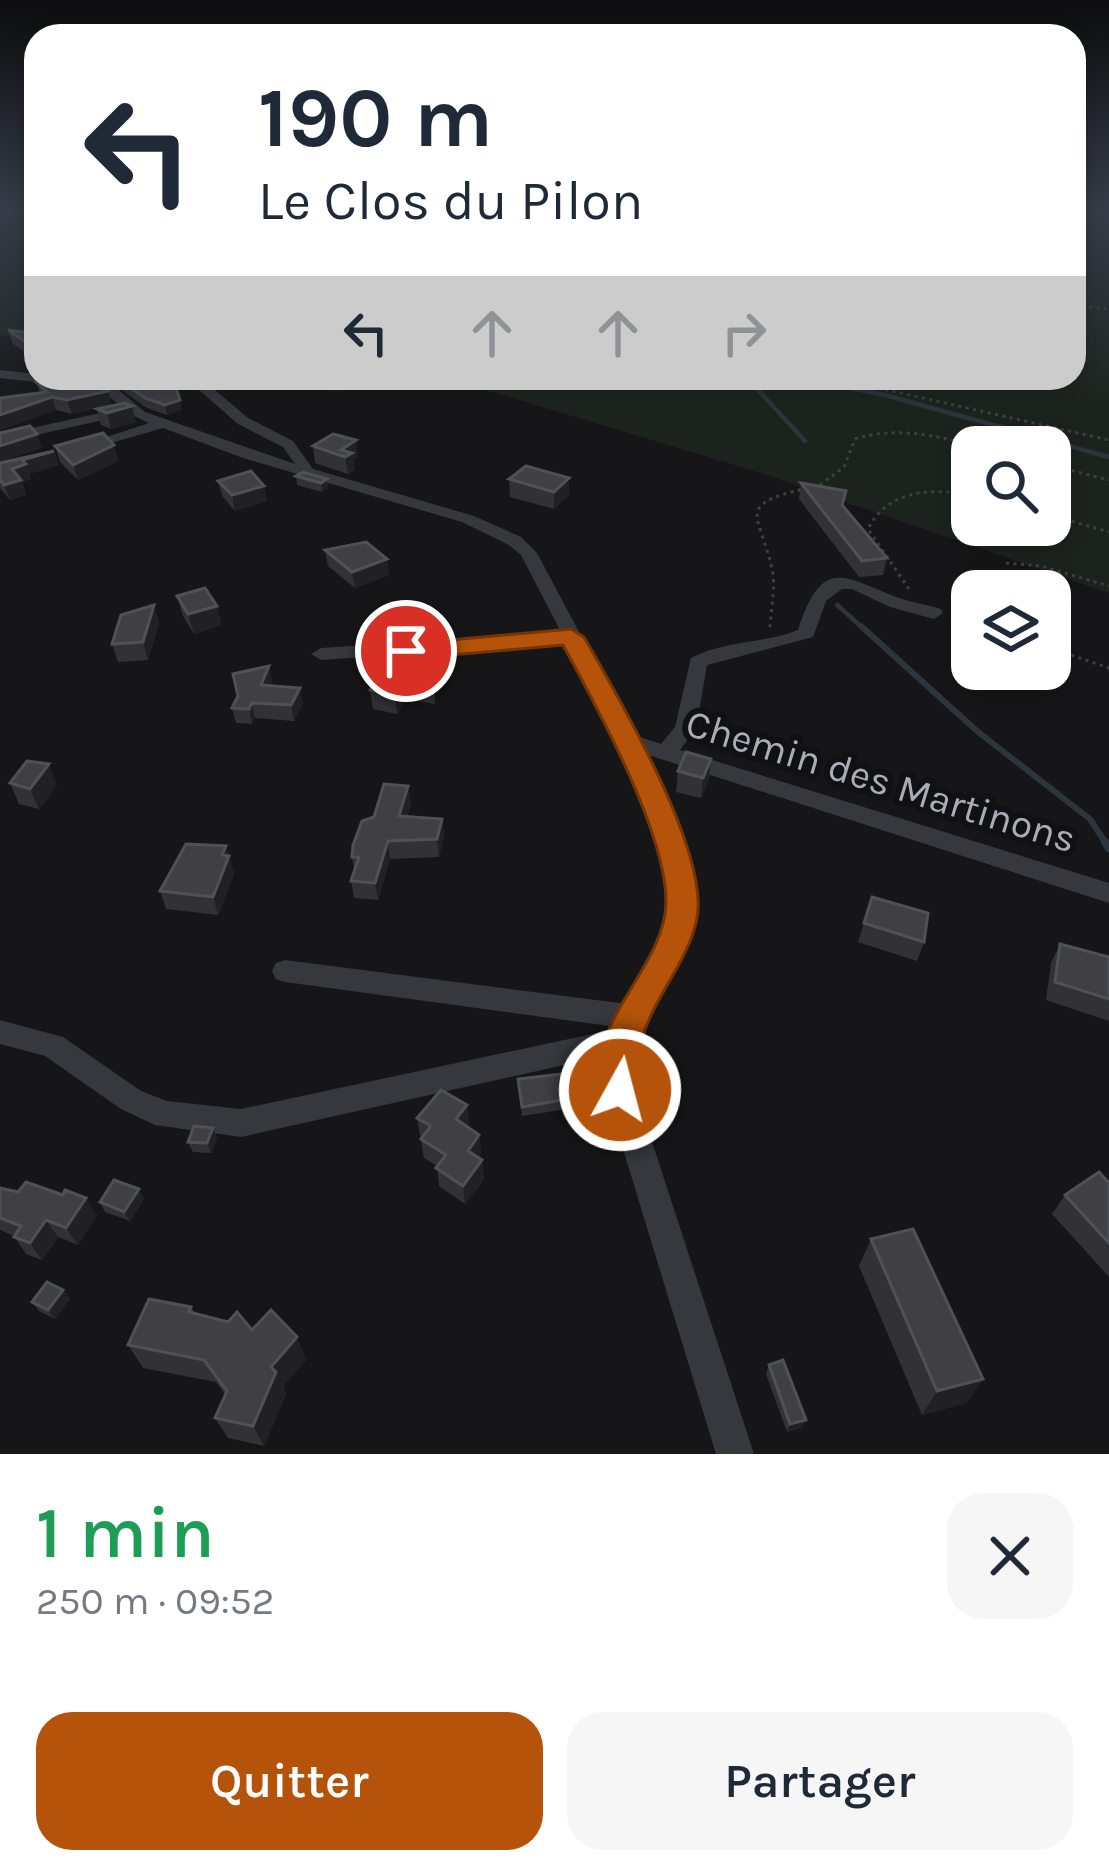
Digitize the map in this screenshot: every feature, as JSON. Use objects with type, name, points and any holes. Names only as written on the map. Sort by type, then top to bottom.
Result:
[{"type":"street","points":[[110,390],[132,409],[163,424],[248,455],[468,519],[515,541],[528,553],[629,741],[677,868],[680,923],[628,1029],[620,1090],[734,1454]]},
{"type":"street","points":[[205,390],[243,422],[288,444],[306,469]]},
{"type":"street","points":[[0,439],[132,409]]},
{"type":"street","points":[[70,449],[163,424]]},
{"type":"street","points":[[667,751],[685,729],[698,662],[806,633],[816,601],[840,583],[864,584],[896,603],[934,613]]},
{"type":"street","points":[[321,654],[571,637]]},
{"type":"street","name":"Chemin des Martinons","points":[[629,741],[1109,893]]},
{"type":"street","points":[[285,971],[628,1029]]},
{"type":"street","points":[[0,1032],[52,1046],[130,1100],[165,1115],[241,1123],[628,1029]]},
{"type":"path","points":[[886,390],[1109,440]]},
{"type":"path","points":[[752,650],[770,627],[775,596],[773,571],[754,522],[755,511],[769,497],[828,481],[844,467],[855,440],[870,433],[951,441]]},
{"type":"path","points":[[1071,470],[1109,480]]},
{"type":"path","points":[[934,613],[898,578],[868,529],[872,519],[901,497],[926,490],[951,493]]},
{"type":"path","points":[[1071,521],[1109,532]]},
{"type":"path","points":[[1006,563],[1041,566],[1109,586]]},
{"type":"path","points":[[1071,654],[1109,668]]},
{"type":"shaded area","points":[[0,277],[24,277],[24,335],[0,336]]},
{"type":"shaded area","points":[[1086,277],[1109,277],[1109,593],[1071,580],[1071,570],[1042,570],[973,546],[1071,546],[1071,426],[951,426],[951,538],[767,475],[487,390],[1086,390]]},
{"type":"building","points":[[133,390],[177,390],[180,400],[165,405]]},
{"type":"building","points":[[108,391],[67,400],[52,397],[0,415],[0,398]]},
{"type":"building","points":[[132,406],[107,413],[97,409]]},
{"type":"building","points":[[30,426],[37,434],[0,446],[0,433]]},
{"type":"building","points":[[103,433],[114,445],[73,465],[55,446]]},
{"type":"building","points":[[333,434],[356,440],[341,450],[352,453],[345,457],[313,446]]},
{"type":"building","points":[[54,451],[22,460],[26,464],[12,469],[21,480],[4,485],[0,480],[0,463]]},
{"type":"building","points":[[526,466],[569,478],[554,492],[509,479]]},
{"type":"building","points":[[251,471],[264,486],[232,495],[218,481]]},
{"type":"building","points":[[303,472],[327,479],[321,483],[296,476]]},
{"type":"building","points":[[801,483],[846,491],[842,505],[887,558],[862,561]]},
{"type":"building","points":[[366,542],[387,559],[352,572],[325,550]]},
{"type":"building","points":[[205,588],[217,606],[188,614],[177,596]]},
{"type":"building","points":[[154,605],[143,642],[112,644],[121,615]]},
{"type":"building","points":[[394,655],[433,662],[433,685],[404,680],[395,695],[370,690]]},
{"type":"building","points":[[269,666],[261,685],[300,688],[291,705],[252,703],[249,709],[232,708],[238,696],[233,674]]},
{"type":"building","points":[[686,752],[711,759],[703,778],[678,771]]},
{"type":"building","points":[[27,761],[49,764],[30,789],[10,783]]},
{"type":"building","points":[[384,784],[408,786],[399,816],[442,819],[437,839],[388,841],[375,883],[351,881],[359,857],[352,857],[353,845],[362,821],[374,817]]},
{"type":"building","points":[[186,844],[226,846],[222,855],[229,856],[213,897],[160,891]]},
{"type":"building","points":[[872,897],[928,913],[924,942],[864,923]]},
{"type":"building","points":[[1060,944],[1109,957],[1109,999],[1055,982]]},
{"type":"building","points":[[562,1074],[567,1099],[522,1107],[518,1079]]},
{"type":"building","points":[[441,1090],[467,1105],[456,1119],[479,1135],[468,1151],[482,1160],[463,1186],[436,1168],[446,1155],[421,1139],[431,1126],[417,1118]]},
{"type":"building","points":[[194,1126],[213,1128],[207,1143],[188,1142]]},
{"type":"building","points":[[1099,1172],[1109,1183],[1109,1243],[1065,1195]]},
{"type":"building","points":[[114,1180],[139,1189],[124,1212],[100,1202]]},
{"type":"building","points":[[26,1182],[86,1198],[66,1228],[46,1220],[30,1243],[14,1237],[21,1226],[0,1218],[0,1188],[18,1192]]},
{"type":"building","points":[[913,1229],[983,1379],[937,1391],[871,1239]]},
{"type":"building","points":[[47,1282],[63,1290],[48,1310],[32,1302]]},
{"type":"building","points":[[149,1299],[191,1307],[189,1312],[228,1322],[237,1312],[252,1330],[271,1310],[297,1337],[271,1367],[276,1372],[253,1426],[215,1418],[227,1391],[204,1360],[128,1345]]},
{"type":"building","points":[[783,1360],[806,1420],[790,1424],[769,1365]]},
{"type":"waterway","points":[[758,390],[805,441]]},
{"type":"waterway","points":[[860,390],[1109,457]]},
{"type":"waterway","points":[[837,605],[864,629]]},
{"type":"waterway","points":[[861,626],[977,731],[1090,819],[1107,845]]},
{"type":"route","points":[[406,651],[571,637],[629,741],[677,868],[682,901],[680,923],[623,1040],[620,1090]]}]
